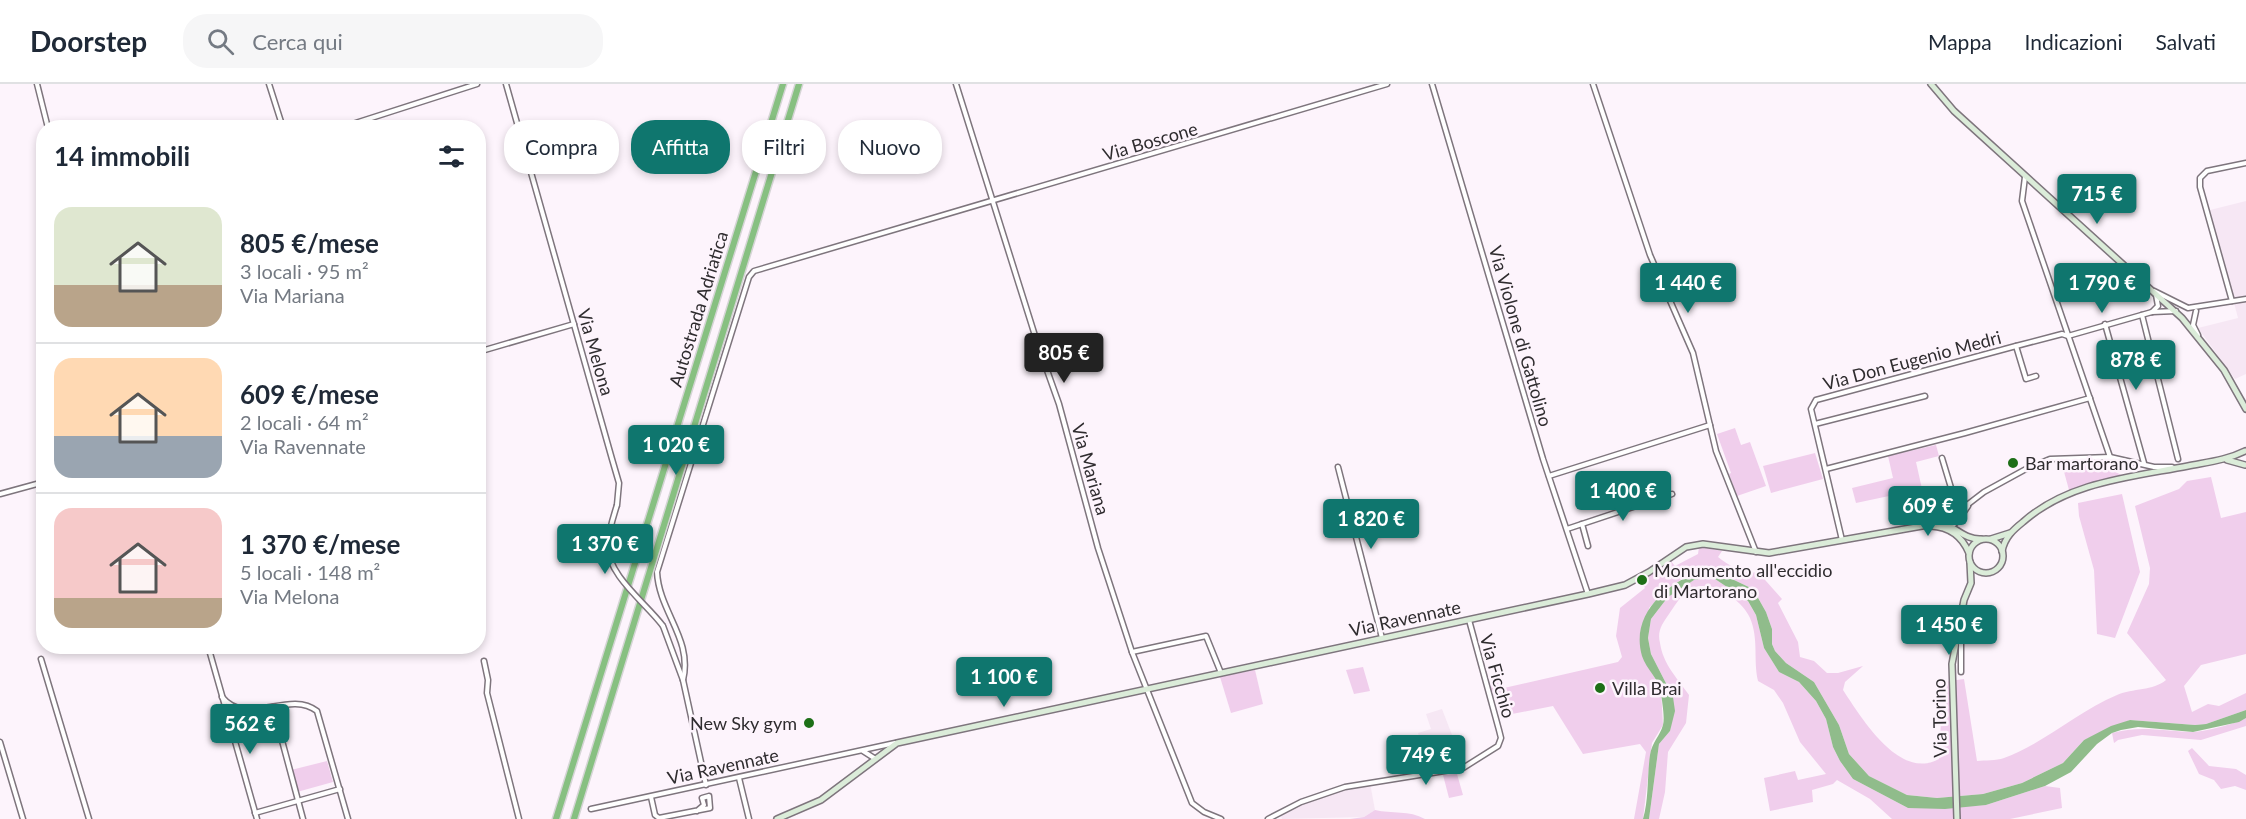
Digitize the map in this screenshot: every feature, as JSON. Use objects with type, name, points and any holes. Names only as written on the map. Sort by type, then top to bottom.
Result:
[{"type":"highway","name":"Autostrada Adriatica","points":[[556,819],[783,84]]},
{"type":"highway","name":"Autostrada Adriatica","points":[[574,819],[799,84]]},
{"type":"main road","points":[[1931,84],[1954,111],[2025,177],[2176,311],[2228,375],[2246,410]]},
{"type":"main road","points":[[2246,451],[2243,459],[2246,466]]},
{"type":"main road","name":"Via Ravennate","points":[[2178,468],[2226,459],[2246,451]]},
{"type":"main road","name":"Via Ravennate","points":[[2226,459],[2246,466]]},
{"type":"main road","points":[[1971,583],[1987,572],[1995,570],[2001,563],[2006,539],[2047,505],[2076,491],[2178,468]]},
{"type":"main road","name":"Via Ravennate","points":[[777,819],[821,800],[851,780],[874,758],[897,743],[1625,585],[1686,547],[1702,544],[1756,553],[1788,551],[1928,523],[1950,527],[1969,538],[1981,539]]},
{"type":"main road","name":"Via Ravennate","points":[[1911,526],[1950,527]]},
{"type":"main road","points":[[1950,527],[1961,539],[1969,554],[1970,562],[1977,570],[1987,572]]},
{"type":"main road","points":[[1969,554],[1973,545],[1981,539],[1990,539],[2012,532]]},
{"type":"main road","points":[[1990,539],[1999,545],[2002,551]]},
{"type":"main road","name":"Via Torino","points":[[1957,819],[1952,664],[1964,600],[1971,583],[1970,562]]},
{"type":"street","points":[[37,84],[46,120]]},
{"type":"street","points":[[269,84],[280,120]]},
{"type":"street","points":[[365,120],[477,84]]},
{"type":"street","name":"Via Melona","points":[[506,84],[619,483],[617,505],[609,534],[610,560],[617,574],[663,627],[683,680],[706,785]]},
{"type":"street","name":"Via Mariana","points":[[956,84],[1037,342],[1059,404],[1098,548],[1147,690]]},
{"type":"street","name":"Via Boscone","points":[[683,680],[686,668],[680,634],[658,588],[657,572],[749,277],[762,267],[877,236],[993,199],[1214,137],[1387,84]]},
{"type":"street","name":"Via Violone di Gattolino","points":[[1432,84],[1549,476],[1588,594]]},
{"type":"street","points":[[1593,84],[1650,255],[1693,353],[1716,451],[1756,553]]},
{"type":"street","points":[[2232,301],[2200,187],[2200,178],[2207,171],[2246,163]]},
{"type":"street","points":[[2025,177],[2022,201],[2110,457]]},
{"type":"street","points":[[2154,291],[2188,308],[2246,299]]},
{"type":"street","points":[[2152,312],[2157,308],[2159,302],[2154,291]]},
{"type":"street","points":[[2182,318],[2202,306]]},
{"type":"street","points":[[2182,318],[2188,308]]},
{"type":"street","name":"Via Don Eugenio Medri","points":[[1842,540],[1811,409],[1816,400],[2062,334],[2068,336],[2152,312],[2176,311]]},
{"type":"street","points":[[2196,311],[2193,325],[2198,336]]},
{"type":"street","points":[[2142,315],[2178,459]]},
{"type":"street","points":[[486,350],[574,324]]},
{"type":"street","points":[[2105,324],[2144,463]]},
{"type":"street","points":[[2016,346],[2026,379],[2036,376]]},
{"type":"street","points":[[1815,424],[1925,396]]},
{"type":"street","points":[[1826,469],[1940,438],[1965,434],[2091,398]]},
{"type":"street","points":[[1549,476],[1710,425]]},
{"type":"street","name":"Via Ravennate","points":[[1928,523],[1956,513],[1984,492],[2044,461],[2061,458],[2110,457],[2154,467],[2178,468]]},
{"type":"street","points":[[1942,458],[1956,513],[1950,527]]},
{"type":"street","points":[[1338,467],[1382,639]]},
{"type":"street","points":[[0,494],[36,484]]},
{"type":"street","points":[[1567,529],[1672,494]]},
{"type":"street","name":"Via Ravennate","points":[[1950,527],[1960,519],[1970,504]]},
{"type":"street","points":[[1960,519],[1960,531]]},
{"type":"street","points":[[1582,524],[1588,546]]},
{"type":"street","name":"Via Ficchio","points":[[1268,819],[1301,802],[1345,787],[1463,768],[1498,746],[1501,738],[1469,620]]},
{"type":"street","points":[[1132,652],[1206,636],[1221,674]]},
{"type":"street","points":[[1961,641],[1961,672]]},
{"type":"street","points":[[1955,648],[1960,656]]},
{"type":"street","points":[[209,654],[257,819]]},
{"type":"street","points":[[40,659],[89,819]]},
{"type":"street","points":[[484,661],[488,680],[487,693],[519,819]]},
{"type":"street","points":[[1147,690],[1192,803],[1204,812],[1221,819]]},
{"type":"street","points":[[222,697],[229,705],[241,710],[303,703],[317,711],[348,819]]},
{"type":"street","points":[[273,707],[303,819]]},
{"type":"street","points":[[0,742],[23,819]]},
{"type":"street","name":"Via Ravennate","points":[[591,809],[897,743]]},
{"type":"street","points":[[861,750],[874,758]]},
{"type":"street","points":[[739,778],[750,819]]},
{"type":"street","points":[[255,813],[339,789]]},
{"type":"street","points":[[651,797],[655,815],[659,818],[697,811],[710,808],[710,796],[702,798],[704,805],[697,811]]},
{"type":"shaded area","points":[[2246,201],[2246,374],[2235,379],[2198,328],[2238,318],[2210,210]]},
{"type":"shaded area","points":[[1735,428],[1741,445],[1750,442],[1766,486],[1737,496],[1717,434]]},
{"type":"shaded area","points":[[1936,445],[1939,456],[1916,462],[1922,489],[1856,503],[1852,488],[1893,478],[1888,456]]},
{"type":"shaded area","points":[[1815,453],[1823,479],[1771,493],[1763,466]]},
{"type":"shaded area","points":[[2064,461],[2066,467],[2072,466],[2071,461],[2112,466],[2114,471],[2123,476],[2069,490],[2063,468],[2055,463]]},
{"type":"shaded area","points":[[2211,477],[2221,518],[2246,512],[2246,654],[2201,665],[2184,686],[2192,712],[2208,704],[2219,706],[2246,693],[2246,710],[2206,724],[2195,725],[2130,720],[2084,740],[2063,763],[2022,783],[1983,794],[1937,798],[1907,795],[1869,776],[1849,754],[1839,725],[1814,682],[1786,663],[1775,651],[1772,644],[1772,629],[1766,612],[1753,589],[1713,570],[1702,570],[1686,576],[1666,590],[1649,608],[1643,657],[1661,689],[1663,725],[1652,743],[1643,819],[1634,819],[1646,752],[1640,744],[1583,754],[1553,706],[1512,714],[1510,709],[1500,711],[1489,684],[1498,681],[1504,688],[1618,662],[1622,657],[1616,636],[1620,608],[1645,588],[1640,580],[1670,560],[1675,566],[1698,554],[1699,547],[1722,551],[1718,557],[1737,569],[1752,573],[1758,572],[1782,599],[1778,603],[1798,642],[1800,657],[1814,661],[1827,673],[1838,673],[1863,666],[1845,682],[1843,690],[1871,729],[1896,754],[1910,761],[1924,763],[1939,759],[1943,682],[1964,679],[1977,761],[2001,759],[2019,752],[2103,702],[2123,693],[2161,684],[2166,680],[2127,633],[2149,584],[2150,568],[2135,506],[2179,489],[2187,481]]},
{"type":"shaded area","points":[[2122,494],[2140,572],[2115,638],[2097,634],[2094,570],[2079,516],[2078,503]]},
{"type":"shaded area","points":[[1702,570],[1713,570],[1753,589],[1766,612],[1772,629],[1772,644],[1775,651],[1786,663],[1814,682],[1839,725],[1849,754],[1869,776],[1907,795],[1937,798],[1983,794],[2022,783],[2063,763],[2084,740],[2111,726],[2130,720],[2195,725],[2206,724],[2246,710],[2246,718],[2239,722],[2193,732],[2138,727],[2121,730],[2112,733],[2097,744],[2071,772],[2045,786],[1986,805],[1945,809],[1908,808],[1853,779],[1833,747],[1826,719],[1816,701],[1799,682],[1779,672],[1764,648],[1756,615],[1748,601],[1712,577],[1694,580],[1668,597],[1651,619],[1648,638],[1651,654],[1673,697],[1675,711],[1670,731],[1659,744],[1649,819],[1643,819],[1650,755],[1652,746],[1662,729],[1664,718],[1660,688],[1642,656],[1641,627],[1646,614],[1664,592]]},
{"type":"shaded area","points":[[1712,577],[1748,601],[1756,615],[1764,648],[1779,672],[1799,682],[1816,701],[1826,719],[1833,747],[1853,779],[1908,808],[1986,805],[2045,786],[2060,788],[2062,808],[2010,819],[1892,819],[1870,799],[1837,780],[1833,784],[1812,790],[1813,802],[1770,811],[1764,778],[1795,771],[1798,780],[1826,774],[1800,742],[1783,703],[1774,690],[1758,681],[1753,626],[1745,610],[1722,591],[1703,586],[1694,587],[1683,594],[1664,621],[1660,631],[1659,639],[1664,658],[1689,695],[1686,723],[1668,752],[1665,792],[1659,819],[1649,819],[1659,744],[1670,731],[1673,697],[1651,654],[1648,638],[1651,619],[1668,597],[1679,588],[1694,580]]},
{"type":"shaded area","points":[[1363,667],[1370,691],[1354,694],[1346,670]]},
{"type":"shaded area","points":[[1255,670],[1263,704],[1231,713],[1220,677]]},
{"type":"shaded area","points":[[1442,709],[1464,766],[1431,772],[1418,733],[1431,729],[1426,714]]},
{"type":"shaded area","points":[[2246,718],[2246,726],[2201,740],[2142,735],[2114,743],[2112,733],[2142,729],[2197,732]]},
{"type":"shaded area","points":[[2192,748],[2209,766],[2236,769],[2246,775],[2246,790],[2235,786],[2221,789],[2214,780],[2199,774],[2188,751]]},
{"type":"shaded area","points":[[327,761],[333,782],[297,792],[291,770]]},
{"type":"shaded area","points":[[1457,774],[1463,795],[1449,798],[1443,775]]},
{"type":"shaded area","points":[[1370,783],[1375,810],[1364,817],[1282,819],[1280,814],[1301,803],[1345,788]]},
{"type":"shaded area","points":[[1375,810],[1413,814],[1425,819],[1350,819],[1364,817]]},
{"type":"place","name":"Bar martorano","points":[[2013,463]]},
{"type":"place","name":"Monumento all'eccidio di Martorano","points":[[1642,580]]},
{"type":"place","name":"Villa Brai","points":[[1600,688]]},
{"type":"place","name":"New Sky gym","points":[[809,723]]}]
